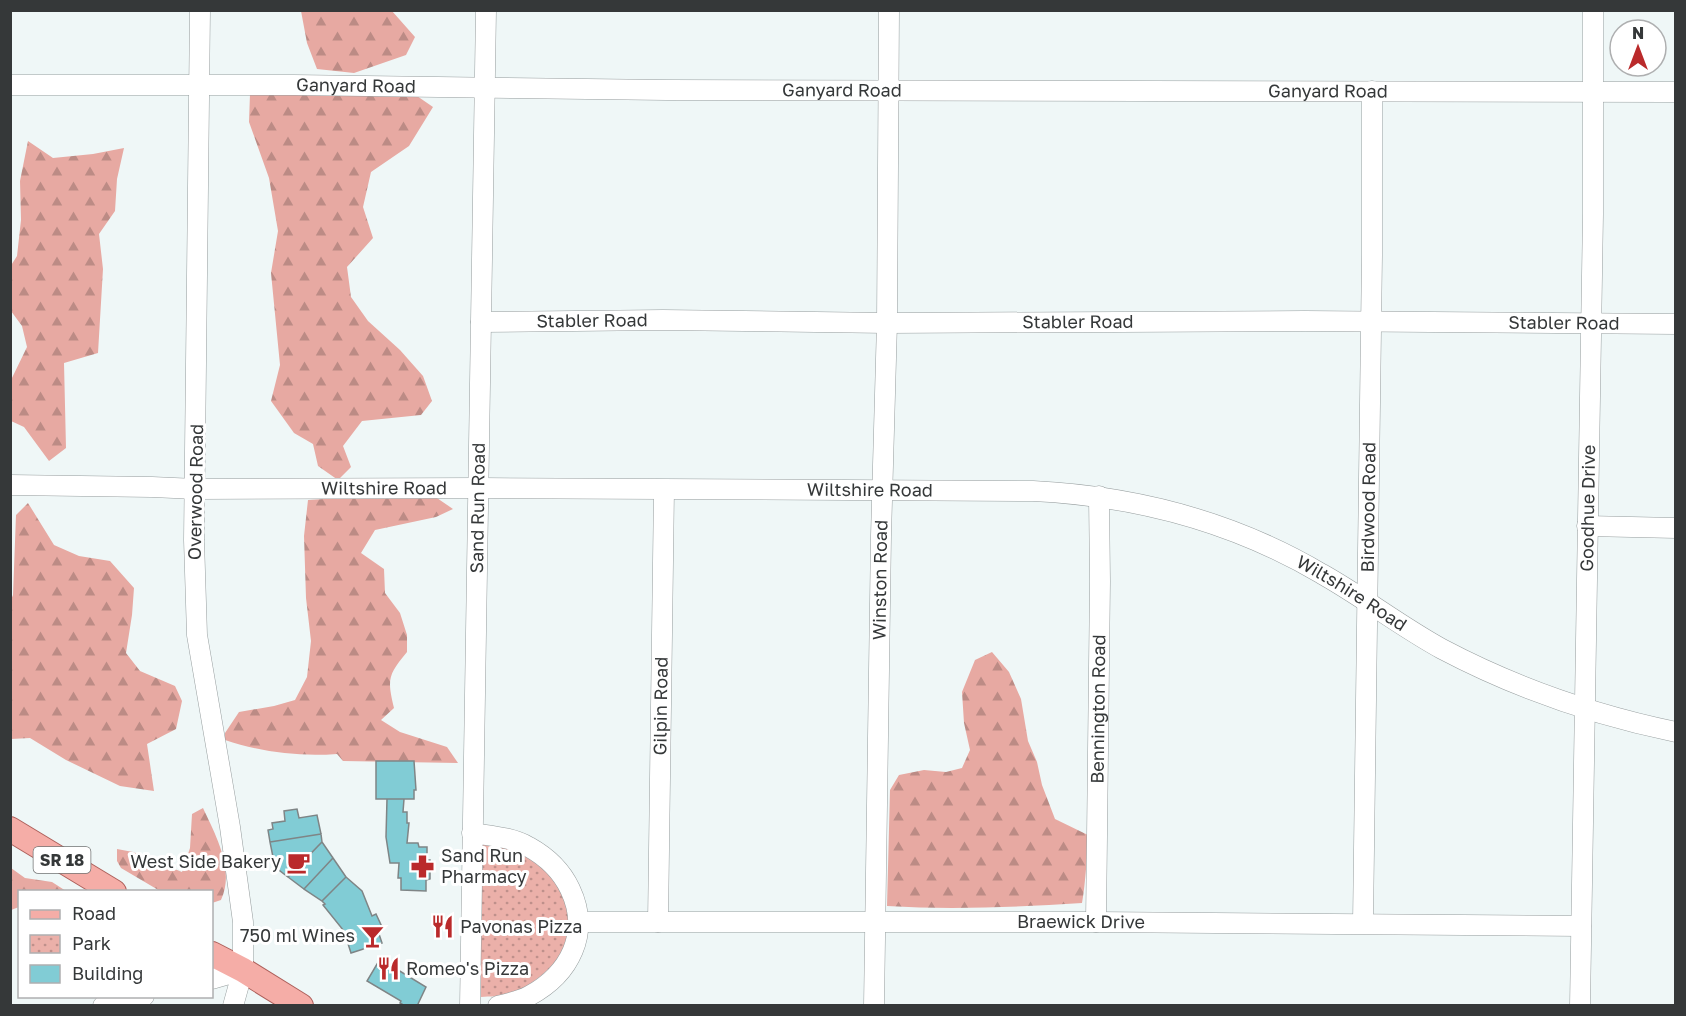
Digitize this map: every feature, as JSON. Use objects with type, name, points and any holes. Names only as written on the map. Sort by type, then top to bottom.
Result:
[{"type":"main road","name":"SR 18","points":[[10,829],[112,890]]},
{"type":"main road","points":[[213,955],[301,1005]]},
{"type":"street","name":"Overwood Road","points":[[201,10],[194,540],[197,635],[230,826],[243,922],[243,970],[233,1005]]},
{"type":"street","name":"Sand Run Road","points":[[470,1005],[486,10]]},
{"type":"street","name":"Winston Road","points":[[874,1005],[889,10]]},
{"type":"street","name":"Goodhue Drive","points":[[1580,1005],[1591,324],[1593,10]]},
{"type":"street","name":"Ganyard Road","points":[[10,84],[1676,92]]},
{"type":"street","name":"Birdwood Road","points":[[1363,923],[1372,91]]},
{"type":"street","name":"Stabler Road","points":[[481,322],[663,320],[1676,324]]},
{"type":"street","name":"Wiltshire Road","points":[[10,485],[196,489],[1033,491],[1099,496],[1150,506],[1218,525],[1261,542],[1324,574],[1440,648],[1493,674],[1584,709],[1634,724],[1676,732]]},
{"type":"street","name":"Gilpin Road","points":[[658,922],[664,490]]},
{"type":"street","name":"Bennington Road","points":[[1096,922],[1099,496]]},
{"type":"street","points":[[1587,526],[1676,528]]},
{"type":"street","points":[[472,833],[520,842],[551,862],[567,883],[580,922],[575,946],[569,958],[550,982],[529,996],[498,1005]]},
{"type":"street","name":"Braewick Drive","points":[[580,922],[1363,923],[1581,926]]},
{"type":"street","points":[[213,979],[243,970]]},
{"type":"street","points":[[103,1005],[135,998]]},
{"type":"green space","points":[[301,11],[392,11],[415,37],[406,55],[354,73],[317,69],[307,43]]},
{"type":"green space","points":[[250,94],[417,96],[433,107],[409,146],[371,172],[363,207],[373,238],[347,267],[351,297],[368,321],[400,350],[423,376],[432,401],[421,415],[362,421],[343,446],[351,467],[338,480],[318,466],[313,444],[294,433],[271,401],[280,365],[271,273],[278,231],[269,178],[249,122]]},
{"type":"green space","points":[[28,141],[53,158],[124,148],[117,179],[115,211],[99,234],[103,269],[98,353],[64,363],[66,448],[49,461],[24,427],[11,421],[11,380],[27,347],[22,326],[11,311],[10,267],[17,256],[21,220],[20,181]]},
{"type":"green space","points":[[405,494],[434,496],[453,509],[436,517],[375,530],[361,553],[384,569],[385,593],[400,613],[407,635],[407,652],[396,666],[391,678],[390,690],[394,708],[381,720],[400,732],[447,747],[458,763],[343,761],[337,754],[280,753],[225,740],[225,733],[239,712],[295,700],[307,677],[311,641],[306,598],[304,536],[308,500]]},
{"type":"green space","points":[[28,503],[54,545],[79,556],[110,561],[134,588],[126,653],[140,671],[175,686],[182,701],[176,729],[147,744],[154,791],[120,786],[66,760],[30,738],[11,739],[10,602],[13,595],[16,515]]},
{"type":"green space","points":[[992,652],[1009,672],[1021,699],[1028,741],[1055,819],[1090,836],[1082,903],[984,908],[887,906],[890,790],[899,775],[924,770],[946,772],[962,768],[970,750],[964,723],[962,692],[975,660]]},
{"type":"green space","points":[[203,808],[225,865],[225,889],[221,900],[213,903],[213,890],[158,890],[121,868],[117,861],[117,849],[133,852],[182,872],[190,848],[192,814]]},
{"type":"green space","points":[[481,841],[520,850],[545,865],[565,896],[571,919],[572,927],[569,938],[558,959],[540,977],[519,990],[502,996],[481,997]]},
{"type":"green space","points":[[11,868],[25,878],[52,882],[64,890],[18,890],[18,907],[11,910]]},
{"type":"building","points":[[376,761],[414,761],[416,790],[414,790],[414,799],[376,799]]},
{"type":"building","points":[[387,799],[404,799],[403,812],[407,812],[407,823],[409,823],[407,843],[418,843],[419,847],[427,847],[430,879],[426,880],[426,891],[401,890],[401,878],[398,878],[399,863],[390,863],[386,837]]},
{"type":"building","points":[[297,809],[299,818],[317,815],[321,834],[270,842],[268,830],[273,829],[272,823],[285,821],[284,811]]},
{"type":"building","points":[[321,834],[322,842],[288,877],[275,867],[270,842]]},
{"type":"building","points":[[322,842],[333,858],[304,889],[288,877]]},
{"type":"building","points":[[333,858],[346,877],[322,901],[304,889]]},
{"type":"building","points":[[346,877],[362,891],[372,916],[376,914],[382,927],[377,928],[382,943],[351,953],[344,931],[322,901]]},
{"type":"building","points":[[380,959],[426,987],[417,1006],[405,1006],[400,1003],[401,1001],[367,981]]},
{"type":"place","name":"West Side Bakery","points":[[299,862]]},
{"type":"place","name":"Sand Run Pharmacy","points":[[423,866]]},
{"type":"place","name":"Pavonas Pizza","points":[[442,927]]},
{"type":"place","name":"750 ml Wines","points":[[373,936]]},
{"type":"place","name":"Romeo's Pizza","points":[[388,969]]}]
